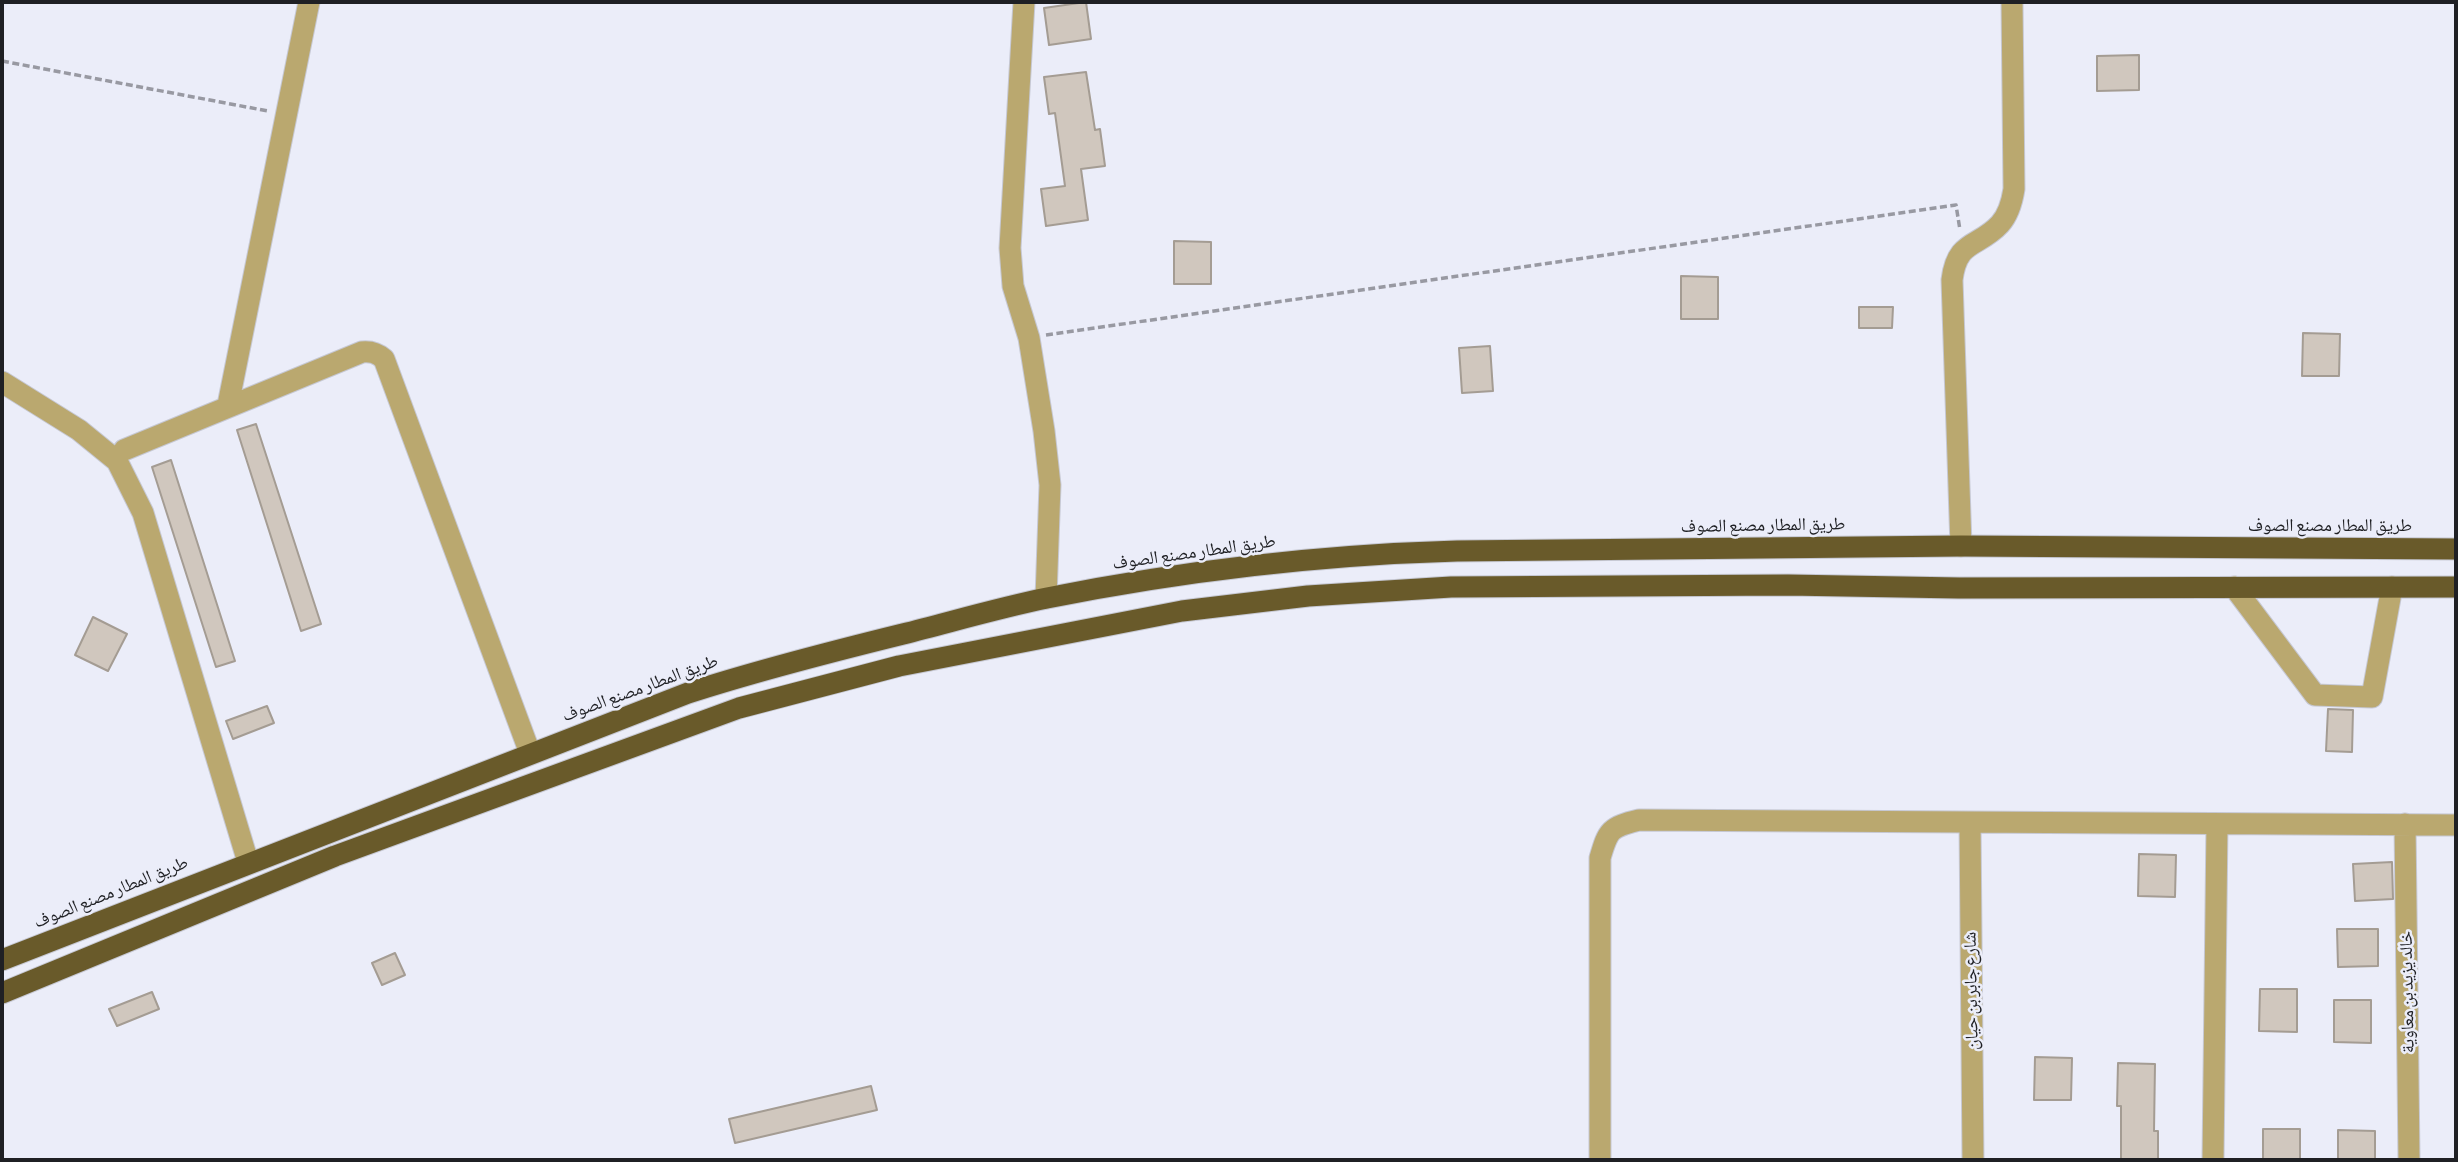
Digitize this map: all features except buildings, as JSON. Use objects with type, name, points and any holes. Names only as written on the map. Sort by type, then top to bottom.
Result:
[{"type":"highway","name":"طريق المطار مصنع الصوف","points":[[2,960],[530,753],[737,677],[1046,598],[1209,570],[1395,553],[1961,545],[2456,549]]},
{"type":"highway","points":[[2325,548],[2326,587]]},
{"type":"highway","points":[[2,993],[335,856],[739,708],[899,666],[1182,611],[1308,596],[1451,587],[2456,587]]},
{"type":"highway","points":[[325,832],[335,856]]},
{"type":"street","points":[[228,405],[309,2]]},
{"type":"street","points":[[1024,2],[1010,248],[1013,286],[1029,338],[1038,386],[1049,485],[1046,598]]},
{"type":"street","points":[[1961,545],[1952,280],[1954,266],[1964,249],[1999,225],[2011,207],[2014,188],[2012,2]]},
{"type":"street","points":[[124,450],[362,352],[370,351],[384,359],[530,753]]},
{"type":"street","points":[[2,382],[79,430],[117,461],[126,477],[143,513],[248,862]]},
{"type":"street","points":[[2234,587],[2315,695],[2372,697],[2392,587]]},
{"type":"street","points":[[1600,1160],[1600,858],[1611,830],[1639,820],[2456,825]]},
{"type":"street","name":"شارع جابر بن حيان","points":[[1970,823],[1973,1160]]},
{"type":"street","points":[[2213,1160],[2217,824]]},
{"type":"street","name":"خالد يزيد بن معاوية","points":[[2405,824],[2409,1160]]},
{"type":"path","points":[[2,61],[286,114]]},
{"type":"path","points":[[1029,338],[1956,205],[1964,249]]}]
